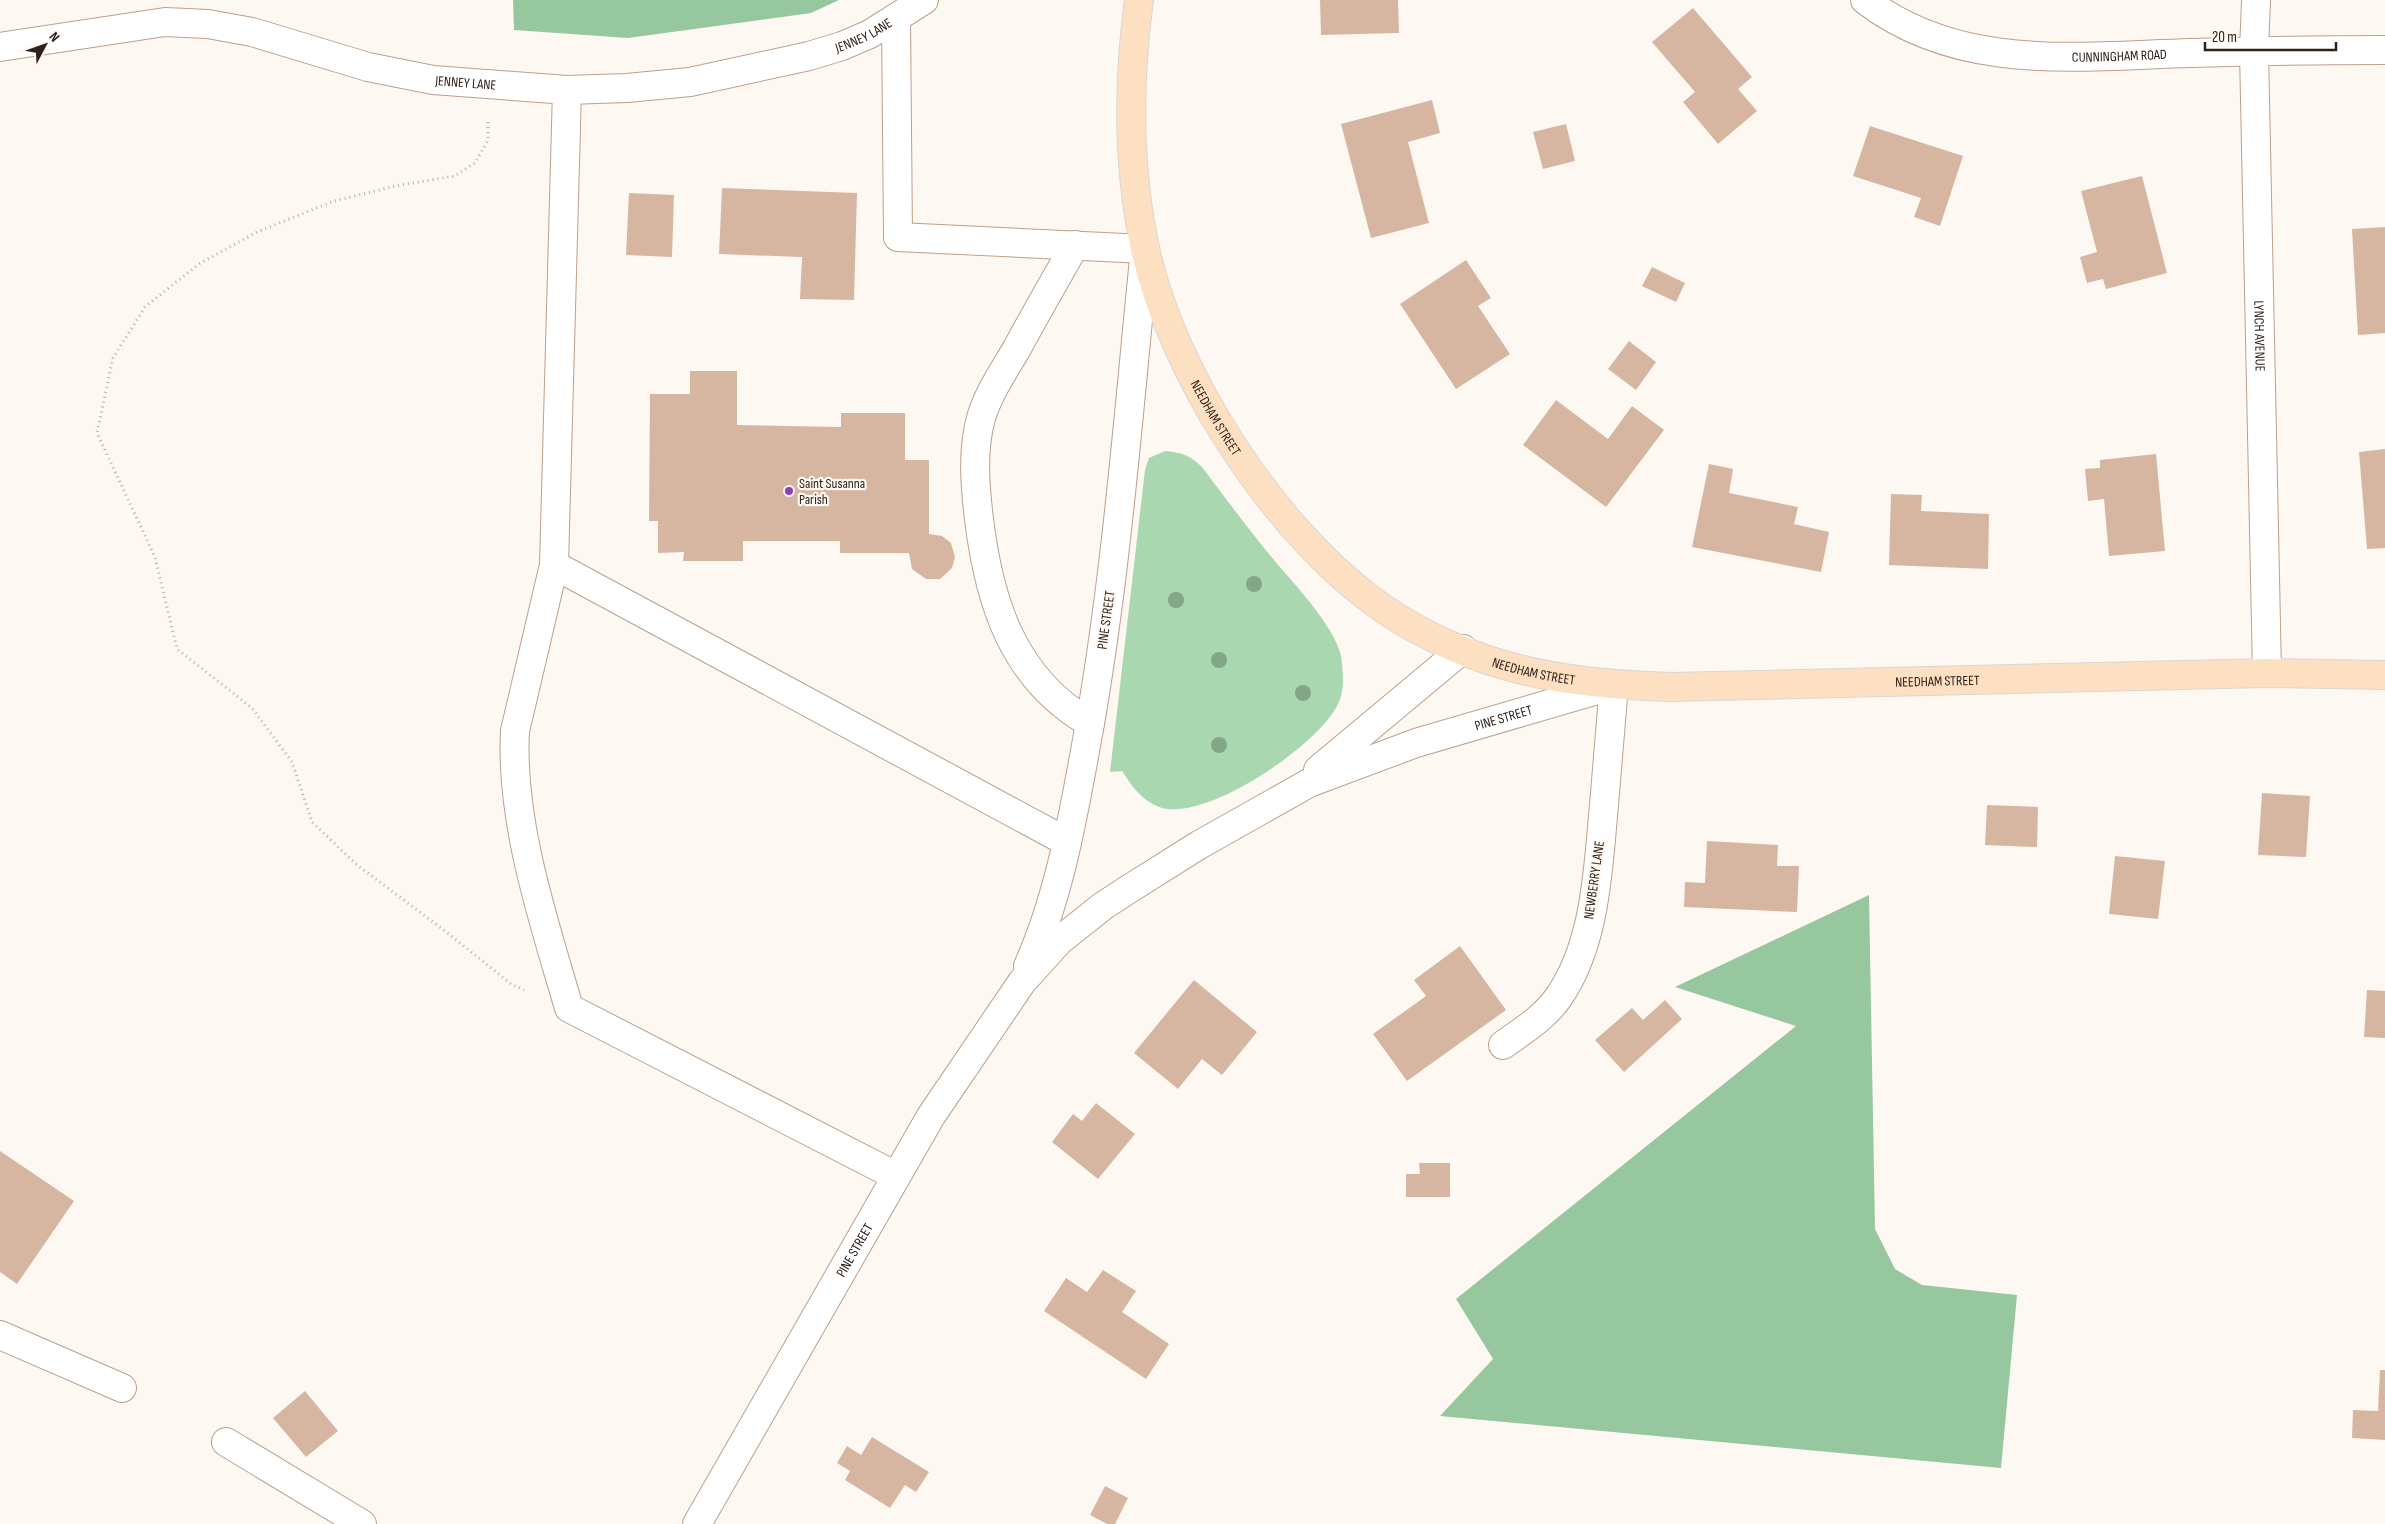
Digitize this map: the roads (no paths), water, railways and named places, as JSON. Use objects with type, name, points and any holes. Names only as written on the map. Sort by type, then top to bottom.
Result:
[{"type":"main road","name":"NEEDHAM STREET","points":[[1139,0],[1132,118],[1136,183],[1145,249],[1162,302],[1191,371],[1239,456],[1295,529],[1333,568],[1372,601],[1418,629],[1502,664],[1542,674],[1614,684],[1671,687],[2267,673],[2385,675]]},
{"type":"street","name":"JENNEY LANE","points":[[0,47],[165,22],[208,24],[252,32],[368,67],[434,80],[567,90],[627,88],[699,80],[842,46],[896,19],[924,0]]},
{"type":"street","name":"CUNNINGHAM ROAD","points":[[1865,0],[1898,22],[1925,34],[1982,52],[2051,57],[2254,51],[2385,50]]},
{"type":"street","name":"LYNCH AVENUE","points":[[2256,0],[2254,51],[2267,673]]},
{"type":"street","points":[[896,19],[898,237],[1145,249]]},
{"type":"street","points":[[567,90],[554,564],[515,731],[514,756],[521,823],[542,913],[568,1008],[896,1176]]},
{"type":"street","points":[[1075,245],[993,391],[982,417],[977,442],[975,471],[977,507],[986,573],[1008,634],[1024,662],[1040,683],[1065,707],[1090,723]]},
{"type":"street","name":"PINE STREET","points":[[1022,982],[1044,923],[1067,842],[1090,723],[1107,614],[1145,249]]},
{"type":"street","points":[[554,564],[1067,842]]},
{"type":"street","name":"PINE STREET","points":[[697,1524],[896,1176],[955,1079],[1022,982],[1059,941],[1103,906],[1280,798],[1344,750],[1463,649]]},
{"type":"street","name":"PINE STREET","points":[[1280,798],[1336,772],[1391,752],[1614,684]]},
{"type":"street","name":"NEWBERRY LANE","points":[[1503,1045],[1541,1016],[1557,1000],[1569,980],[1586,937],[1601,838],[1614,684]]},
{"type":"street","points":[[0,1335],[122,1388]]},
{"type":"street","points":[[226,1442],[362,1524]]},
{"type":"place","name":"Saint Susanna Parish","points":[[789,491]]}]
